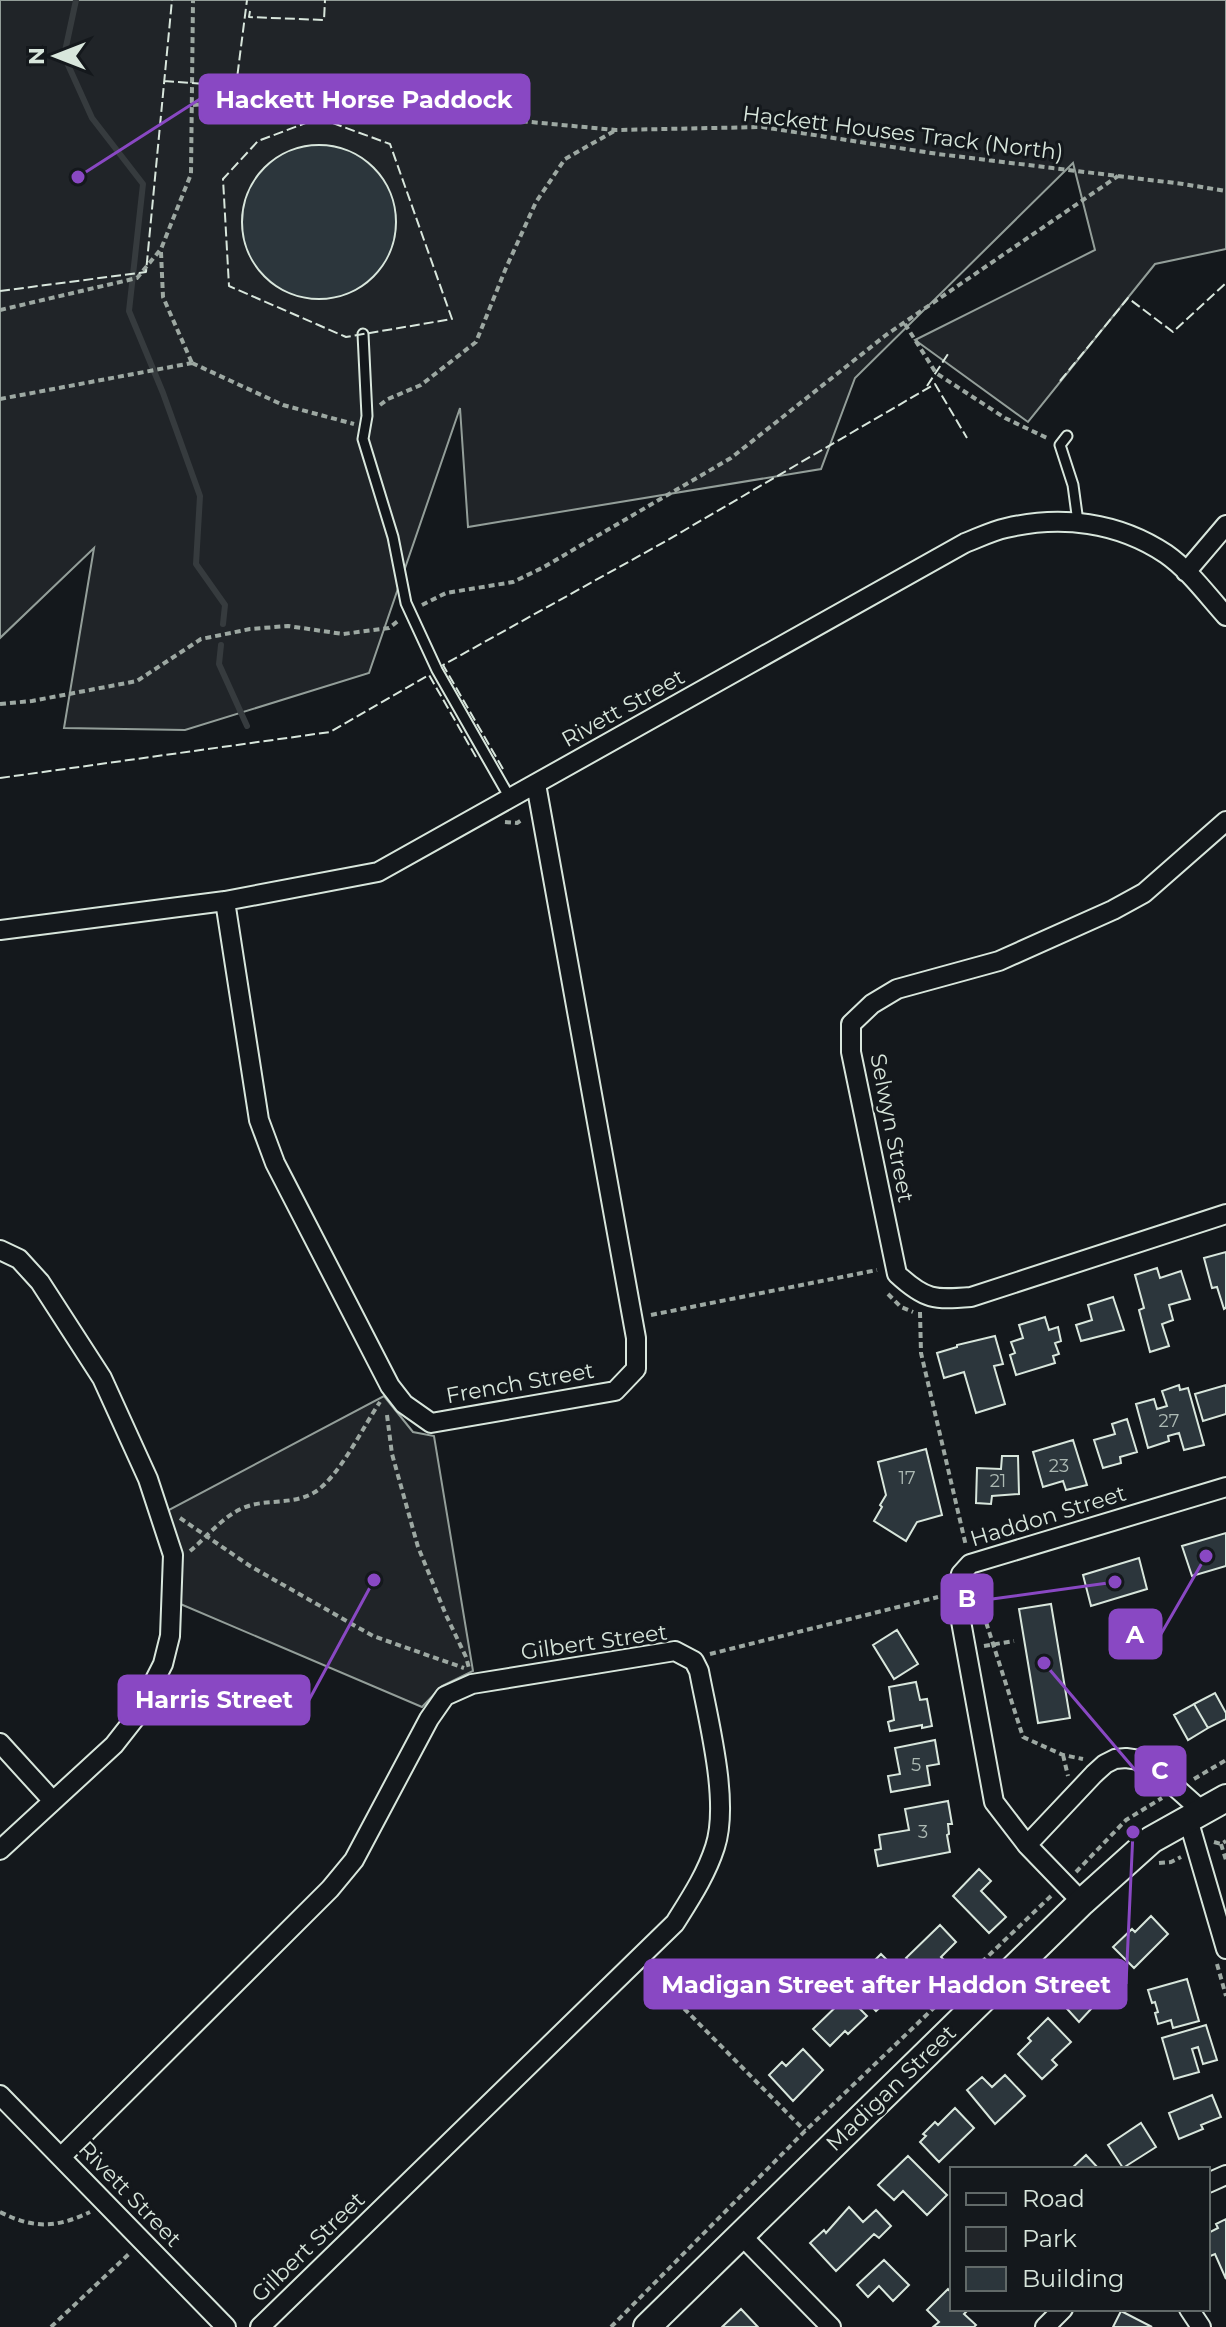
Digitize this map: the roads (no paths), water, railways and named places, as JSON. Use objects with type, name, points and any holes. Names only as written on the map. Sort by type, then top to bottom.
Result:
[{"type":"street","name":"Rivett Street","points":[[0,930],[225,901],[378,872],[965,543],[1002,528],[1034,522],[1078,522],[1099,525],[1139,539],[1167,555],[1226,616]]},
{"type":"street","points":[[1186,572],[1226,525]]},
{"type":"street","name":"French Street","points":[[225,901],[259,1120],[275,1163],[390,1386],[404,1404],[431,1423],[615,1391],[636,1369],[636,1338],[536,784]]},
{"type":"street","name":"Selwyn Street","points":[[1226,821],[1144,893],[1113,910],[999,961],[897,989],[872,1004],[851,1024],[851,1052],[897,1274],[916,1292],[940,1300],[971,1297],[1226,1214]]},
{"type":"street","points":[[0,1250],[19,1259],[40,1282],[102,1378],[148,1479],[173,1555],[170,1636],[163,1664],[136,1717],[114,1745],[0,1850]]},
{"type":"street","name":"Haddon Street","points":[[1027,1845],[994,1802],[956,1594],[961,1574],[970,1564],[1226,1487]]},
{"type":"street","name":"Gilbert Street","points":[[61,2157],[330,1889],[354,1860],[429,1719],[445,1696],[475,1676],[675,1651],[694,1661],[699,1671],[721,1798],[716,1845],[702,1879],[675,1923],[260,2327]]},
{"type":"street","points":[[0,1743],[52,1800]]},
{"type":"street","points":[[1073,1892],[1027,1845],[1105,1764],[1126,1758],[1146,1761],[1212,1807],[1226,1949]]},
{"type":"street","name":"Madigan Street","points":[[647,2327],[741,2235],[1073,1892],[1151,1840],[1212,1807]]},
{"type":"street","name":"Rivett Street","points":[[0,2095],[226,2327]]},
{"type":"street","points":[[741,2235],[831,2327]]},
{"type":"street","points":[[1045,2327],[1061,2311]]},
{"type":"lane","points":[[363,334],[367,416],[363,439],[393,537],[406,603],[437,670],[510,798]]},
{"type":"lane","points":[[1067,436],[1060,445],[1073,485],[1078,522]]},
{"type":"waterway","points":[[76,0],[64,56],[92,118],[143,184],[129,311],[200,496],[196,564],[225,605],[223,624]]},
{"type":"waterway","points":[[221,645],[219,664],[247,726]]},
{"type":"place","name":"Hackett Horse Paddock","points":[[78,177]]},
{"type":"place","name":"A","points":[[1206,1556]]},
{"type":"place","name":"Harris Street","points":[[374,1580]]},
{"type":"place","name":"B","points":[[1115,1582]]},
{"type":"place","name":"C","points":[[1044,1663]]},
{"type":"place","name":"Madigan Street after Haddon Street","points":[[1133,1832]]}]
